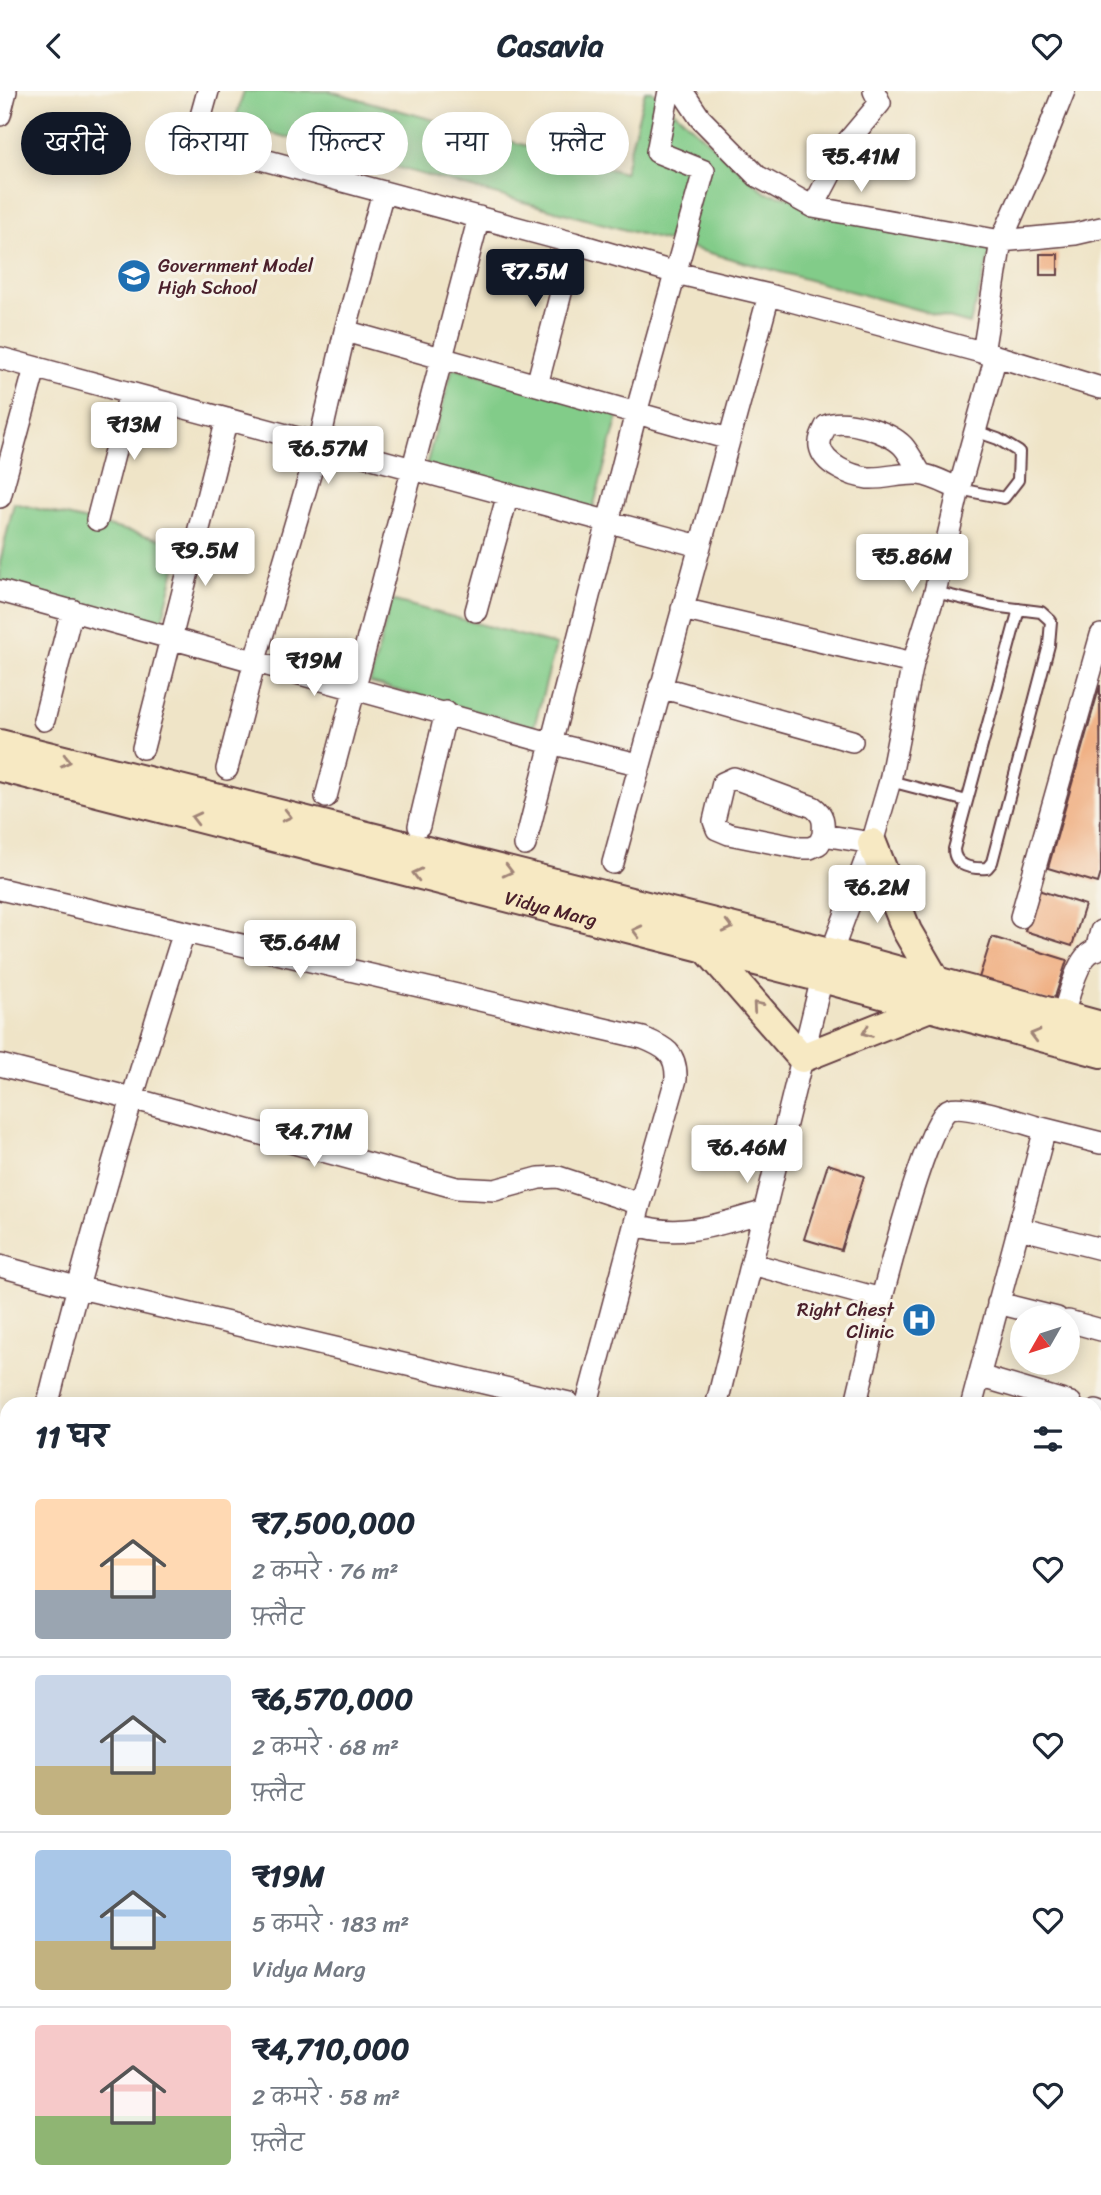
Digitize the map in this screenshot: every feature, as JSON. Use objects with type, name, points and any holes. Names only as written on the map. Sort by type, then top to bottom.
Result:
[{"type":"main road","name":"Vidya Marg","points":[[0,744],[933,994],[1101,1053]]},
{"type":"main road","name":"Vidya Marg","points":[[0,767],[706,948],[826,965]]},
{"type":"main road","points":[[706,948],[802,1058],[933,994],[872,843]]},
{"type":"main road","name":"Vidya Marg","points":[[933,994],[1063,1015],[1101,1026]]},
{"type":"street","points":[[0,115],[6,91]]},
{"type":"street","points":[[208,91],[201,116],[227,150],[575,243],[676,273],[989,354],[1101,388]]},
{"type":"street","points":[[669,91],[657,152],[704,171]]},
{"type":"street","points":[[682,91],[700,118],[757,176],[813,207],[1001,240],[1074,234],[1101,228]]},
{"type":"street","points":[[813,207],[848,141],[880,103],[874,91]]},
{"type":"street","points":[[719,1397],[752,1264],[762,1212],[826,965],[872,843],[890,781],[913,663],[975,431],[989,354],[1001,240],[1064,91]]},
{"type":"street","points":[[525,845],[636,414],[704,171],[718,136]]},
{"type":"street","points":[[227,769],[255,660],[318,444],[383,192]]},
{"type":"street","points":[[326,797],[479,217]]},
{"type":"street","points":[[537,385],[575,243]]},
{"type":"street","points":[[612,863],[769,295]]},
{"type":"street","points":[[345,331],[729,439]]},
{"type":"street","points":[[0,358],[699,546]]},
{"type":"street","points":[[0,497],[35,367]]},
{"type":"street","points":[[97,520],[130,393]]},
{"type":"street","points":[[143,748],[228,419]]},
{"type":"street","points":[[920,474],[959,489]]},
{"type":"street","points":[[476,611],[508,494]]},
{"type":"street","points":[[0,591],[446,712],[550,743],[638,764]]},
{"type":"street","points":[[682,609],[913,663]]},
{"type":"street","points":[[44,720],[72,610]]},
{"type":"street","points":[[1021,917],[1101,635]]},
{"type":"street","points":[[660,687],[852,741]]},
{"type":"street","points":[[419,826],[446,712]]},
{"type":"street","points":[[734,778],[813,807],[820,812],[824,820],[824,835],[819,844],[800,848],[729,834],[717,829],[714,821],[723,783],[734,778]]},
{"type":"street","points":[[824,835],[872,843]]},
{"type":"street","points":[[0,889],[643,1038],[668,1051],[674,1059],[676,1079],[589,1397]]},
{"type":"street","points":[[49,1397],[76,1287],[131,1098],[184,932]]},
{"type":"street","points":[[1063,1015],[1082,959],[1099,944]]},
{"type":"street","points":[[0,1065],[131,1098],[457,1188],[495,1190],[539,1178],[558,1177],[637,1214],[650,1230],[692,1231],[762,1212]]},
{"type":"street","points":[[857,1397],[881,1299],[927,1145],[943,1114],[950,1109],[962,1109],[1101,1143]]},
{"type":"street","points":[[974,1397],[1045,1129]]},
{"type":"street","points":[[1018,1228],[1101,1249]]},
{"type":"street","points":[[752,1264],[881,1299]]},
{"type":"street","points":[[0,1266],[76,1287],[544,1397]]},
{"type":"street","points":[[999,1303],[1010,1306]]},
{"type":"street","points":[[1080,1324],[1101,1330]]},
{"type":"street","points":[[979,1376],[1051,1397]]},
{"type":"lane","points":[[959,489],[1004,498],[1018,479],[1019,452],[998,439],[975,431]]},
{"type":"lane","points":[[934,592],[993,606],[1019,609],[1041,612],[1051,621],[1052,631],[992,862],[987,868],[975,869],[965,866],[954,855],[1019,609]]},
{"type":"lane","points":[[890,781],[967,801]]},
{"type":"green space","points":[[244,91],[330,91],[405,112],[286,112],[286,137],[272,133],[272,112],[237,112]]},
{"type":"green space","points":[[645,91],[652,91],[766,193],[996,232],[970,324],[424,175],[512,175],[512,142],[526,146],[526,175],[629,175],[629,153]]},
{"type":"green space","points":[[408,113],[422,117],[422,174],[408,171]]},
{"type":"green space","points":[[453,367],[619,413],[592,512],[426,466]]},
{"type":"green space","points":[[14,503],[181,544],[161,626],[0,586],[0,562]]},
{"type":"green space","points":[[391,600],[556,645],[534,727],[370,683]]},
{"type":"building","points":[[1040,254],[1058,254],[1058,275],[1040,275]]},
{"type":"building","points":[[1100,685],[1101,873],[1098,883],[1048,868]]},
{"type":"building","points":[[1038,890],[1085,905],[1072,946],[1025,931]]},
{"type":"building","points":[[992,937],[1067,960],[1053,1003],[978,981]]},
{"type":"building","points":[[828,1164],[864,1176],[841,1250],[804,1239]]},
{"type":"place","name":"Government Model High School","points":[[134,276]]},
{"type":"place","name":"Right Chest Clinic","points":[[919,1320]]}]
